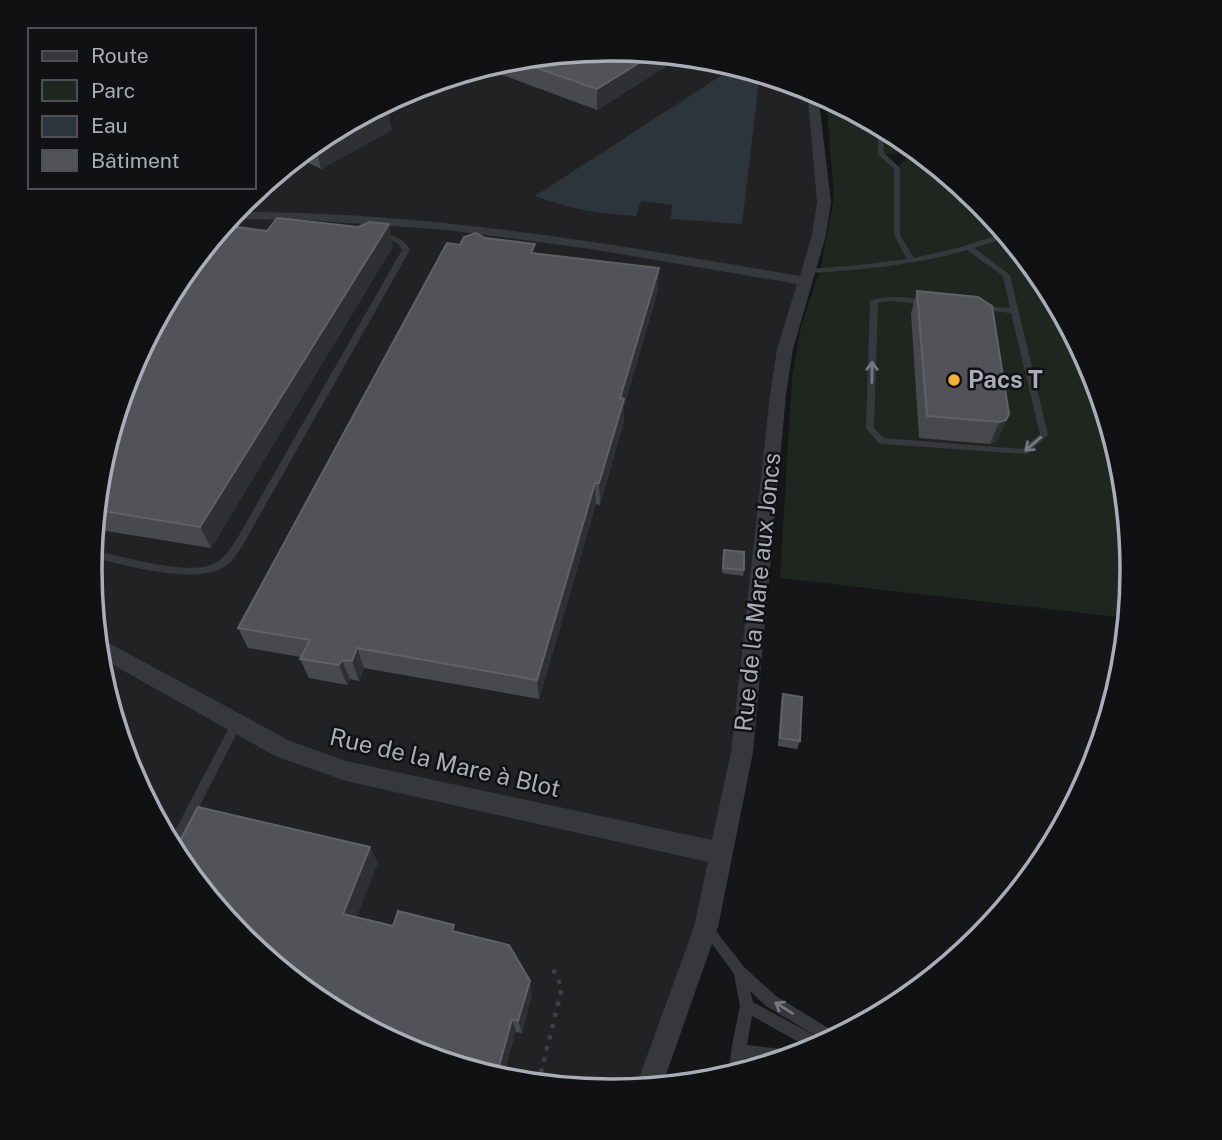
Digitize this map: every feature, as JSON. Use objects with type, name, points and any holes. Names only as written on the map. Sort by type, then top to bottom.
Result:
[{"type":"street","name":"Rue de la Mare aux Joncs","points":[[652,1077],[706,927],[742,752],[778,395],[785,349],[808,276],[824,202],[814,104]]},
{"type":"street","points":[[246,216],[359,217],[500,230],[808,276]]},
{"type":"street","name":"Rue de la Mare à Blot","points":[[110,654],[236,725],[283,748],[346,771],[690,845],[720,854]]},
{"type":"lane","points":[[880,139],[881,154],[897,168],[897,235],[911,259]]},
{"type":"lane","points":[[102,556],[189,572],[223,564],[241,540],[406,250],[403,243],[396,239],[377,236]]},
{"type":"lane","points":[[808,276],[969,248],[996,239]]},
{"type":"lane","points":[[931,303],[890,299],[874,301],[870,429],[882,441],[1024,452],[1044,435],[1006,275],[969,248]]},
{"type":"lane","points":[[972,307],[1013,311]]},
{"type":"lane","points":[[178,837],[236,725]]},
{"type":"lane","points":[[706,927],[740,971],[771,1000],[822,1032]]},
{"type":"lane","points":[[736,1063],[747,1006],[740,971]]},
{"type":"lane","points":[[747,1006],[808,1039]]},
{"type":"lane","points":[[738,1051],[767,1054]]},
{"type":"path","points":[[541,1073],[562,988],[551,965]]},
{"type":"shaded area","points":[[578,62],[644,62],[710,71],[743,79],[814,104],[824,202],[785,349],[732,803],[650,1077],[578,1078],[512,1069],[447,1052],[372,1019],[207,880],[170,824],[129,734],[112,669],[107,636],[103,603],[103,537],[112,471],[120,438],[129,406],[155,345],[170,316],[207,260],[251,210],[301,166],[328,147],[386,114],[447,88],[512,71],[545,66]]},
{"type":"green space","points":[[827,110],[897,149],[897,154],[883,154],[897,168],[908,157],[921,166],[971,210],[1015,260],[1034,287],[1052,316],[1081,375],[1102,438],[1110,471],[1119,537],[1117,617],[780,578],[792,376],[801,327],[820,270],[834,198]]},
{"type":"water","points":[[723,74],[759,83],[742,224],[671,219],[672,205],[641,201],[636,216],[585,210],[535,196]]},
{"type":"building","points":[[578,62],[641,62],[597,89],[535,67]]},
{"type":"building","points":[[277,218],[358,227],[370,222],[389,224],[200,527],[106,512],[112,471],[129,406],[170,316],[207,260],[236,227],[267,231]]},
{"type":"building","points":[[476,233],[485,238],[535,244],[531,253],[659,268],[620,398],[624,399],[599,483],[595,483],[537,680],[357,648],[352,661],[342,660],[339,665],[300,659],[310,640],[238,628],[447,243],[460,245],[464,237]]},
{"type":"building","name":"Pacs T","points":[[917,291],[978,297],[992,306],[1009,414],[1006,420],[999,422],[927,416]]},
{"type":"building","points":[[724,550],[744,552],[744,570],[723,568]]},
{"type":"building","points":[[783,694],[802,697],[800,741],[780,738]]},
{"type":"building","points":[[198,807],[370,847],[343,914],[393,926],[398,911],[454,925],[452,931],[509,945],[530,981],[518,1021],[512,1019],[499,1066],[447,1052],[416,1040],[357,1011],[301,974],[251,930],[207,880],[180,840]]},
{"type":"place","name":"Pacs T","points":[[954,380]]}]
